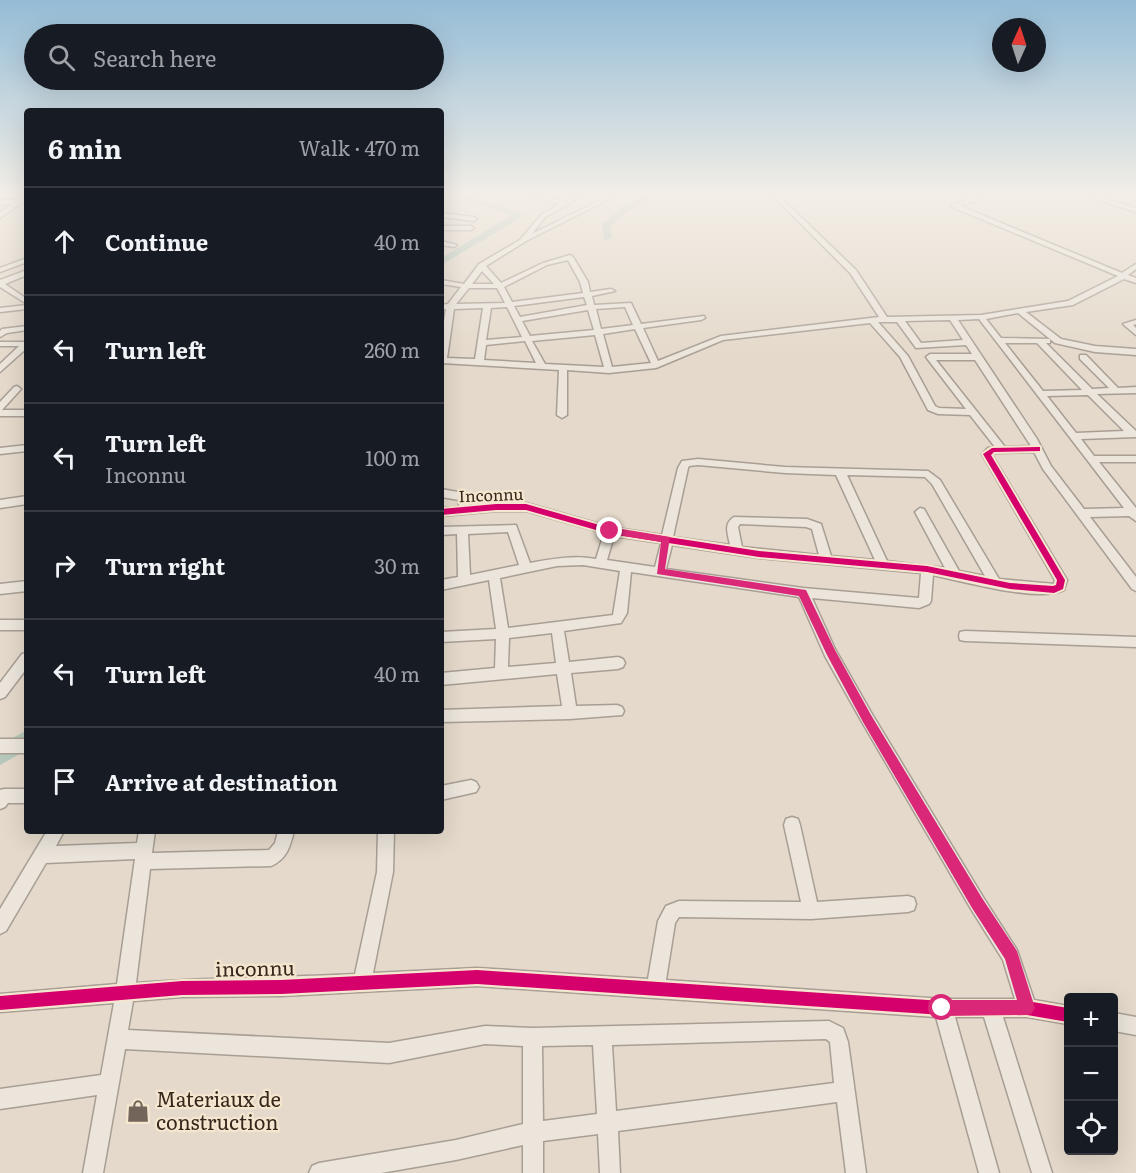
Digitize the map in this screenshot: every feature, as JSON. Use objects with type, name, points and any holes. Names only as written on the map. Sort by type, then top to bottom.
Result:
[{"type":"street","points":[[444,324],[446,307],[482,266],[506,251]]},
{"type":"street","points":[[832,251],[848,266],[884,319]]},
{"type":"street","points":[[1061,251],[1136,281]]},
{"type":"street","points":[[444,282],[466,286],[500,286],[568,254],[580,272],[609,370]]},
{"type":"street","points":[[0,270],[24,261]]},
{"type":"street","points":[[482,266],[500,286],[542,368]]},
{"type":"street","points":[[444,360],[542,368],[609,370],[656,365],[722,338],[884,319],[981,317],[1070,303],[1122,276],[1136,266]]},
{"type":"street","points":[[0,283],[24,273]]},
{"type":"street","points":[[0,283],[24,301]]},
{"type":"street","points":[[446,307],[508,305],[611,291]]},
{"type":"street","points":[[0,310],[24,303]]},
{"type":"street","points":[[516,320],[591,307],[628,305],[656,365]]},
{"type":"street","points":[[479,363],[487,306]]},
{"type":"street","points":[[1021,312],[1058,341]]},
{"type":"street","points":[[981,317],[1135,514]]},
{"type":"street","points":[[482,343],[598,332],[701,318]]},
{"type":"street","points":[[953,319],[1047,467],[1132,574],[1136,585]]},
{"type":"street","points":[[872,320],[904,356],[931,408],[938,411],[975,412]]},
{"type":"street","points":[[899,320],[975,412],[1002,449],[1036,449]]},
{"type":"street","points":[[1136,322],[1126,324],[1136,333]]},
{"type":"street","points":[[0,335],[5,331],[24,328]]},
{"type":"street","points":[[999,340],[1058,341],[1124,353],[1136,352]]},
{"type":"street","points":[[1039,341],[1134,434]]},
{"type":"street","points":[[919,346],[969,342]]},
{"type":"street","points":[[0,344],[24,344]]},
{"type":"street","points":[[0,369],[24,346]]},
{"type":"street","points":[[1124,353],[1136,364]]},
{"type":"street","points":[[930,357],[979,357]]},
{"type":"street","points":[[1083,357],[1116,391]]},
{"type":"street","points":[[562,415],[563,368]]},
{"type":"street","points":[[0,411],[17,389]]},
{"type":"street","points":[[1040,394],[1136,390]]},
{"type":"street","points":[[0,411],[24,413]]},
{"type":"street","points":[[1073,436],[1134,434]]},
{"type":"street","points":[[0,451],[24,448]]},
{"type":"street","name":"Inconnu","points":[[444,512],[526,507],[610,531],[737,550],[882,563],[927,569],[995,583],[1054,590],[1061,585],[987,454],[987,451],[1002,449]]},
{"type":"street","points":[[1092,459],[1136,459]]},
{"type":"street","points":[[660,572],[683,468],[686,463],[698,462],[785,470],[928,474],[936,482],[995,583]]},
{"type":"street","points":[[840,472],[882,563]]},
{"type":"street","name":"Inconnu","points":[[444,493],[465,497],[464,510]]},
{"type":"street","points":[[0,504],[24,500]]},
{"type":"street","points":[[920,512],[955,575]]},
{"type":"street","points":[[1082,513],[1135,514]]},
{"type":"street","points":[[737,550],[732,527],[733,523],[738,520],[807,523],[817,528],[826,558]]},
{"type":"street","name":"Inconnu","points":[[444,531],[512,528],[526,568]]},
{"type":"street","points":[[462,531],[464,581]]},
{"type":"street","points":[[600,563],[610,531]]},
{"type":"street","points":[[444,584],[556,562],[600,563],[803,593],[920,603],[925,601],[927,569]]},
{"type":"street","points":[[444,637],[503,634],[617,619],[620,616],[626,567]]},
{"type":"street","points":[[494,574],[503,634],[501,674]]},
{"type":"street","points":[[0,589],[24,586]]},
{"type":"street","points":[[803,593],[830,652],[867,718],[1011,956],[1027,1008]]},
{"type":"street","points":[[0,625],[24,625]]},
{"type":"street","points":[[557,627],[570,713]]},
{"type":"street","points":[[965,636],[1136,642]]},
{"type":"street","points":[[0,693],[24,662]]},
{"type":"street","points":[[444,679],[618,663]]},
{"type":"street","points":[[444,716],[617,711]]},
{"type":"street","points":[[2,746],[24,746]]},
{"type":"street","points":[[444,792],[471,787]]},
{"type":"street","points":[[0,802],[4,796],[24,796]]},
{"type":"street","points":[[792,825],[811,911]]},
{"type":"street","points":[[0,925],[54,834]]},
{"type":"street","points":[[93,1173],[124,994],[147,834]]},
{"type":"street","points":[[42,855],[271,858],[281,850],[285,834]]},
{"type":"street","points":[[362,983],[385,872],[386,834]]},
{"type":"street","points":[[656,987],[667,921],[672,912],[687,908],[811,911],[908,904]]},
{"type":"street","name":"inconnu","points":[[0,1003],[182,988],[477,977],[656,987],[942,1008],[1027,1008],[1064,1014]]},
{"type":"street","points":[[990,1007],[1041,1173]]},
{"type":"street","points":[[942,1008],[989,1173]]},
{"type":"street","points":[[1118,1023],[1136,1026]]},
{"type":"street","points":[[116,1039],[389,1053],[485,1035],[532,1037],[829,1030],[836,1035],[838,1042],[856,1173]]},
{"type":"street","points":[[602,1035],[610,1173]]},
{"type":"street","points":[[532,1037],[533,1173]]},
{"type":"street","points":[[0,1099],[108,1084]]},
{"type":"street","points":[[319,1173],[456,1150],[534,1132],[846,1090]]},
{"type":"waterway","points":[[444,260],[460,251]]},
{"type":"waterway","points":[[0,756],[24,741]]},
{"type":"cycle path","points":[[444,512],[526,507],[610,531],[759,554],[927,569],[1010,586],[1054,590],[1060,587],[1061,580],[987,454],[992,450],[1037,449]]},
{"type":"cycle path","points":[[0,1003],[182,988],[281,987],[477,977],[943,1008],[1027,1008],[1064,1014]]},
{"type":"place","name":"Materiaux de construction","points":[[138,1111]]},
{"type":"route","points":[[610,531],[666,539],[660,572],[803,593],[830,652],[867,718],[1011,956],[1027,1008],[942,1008]]}]
